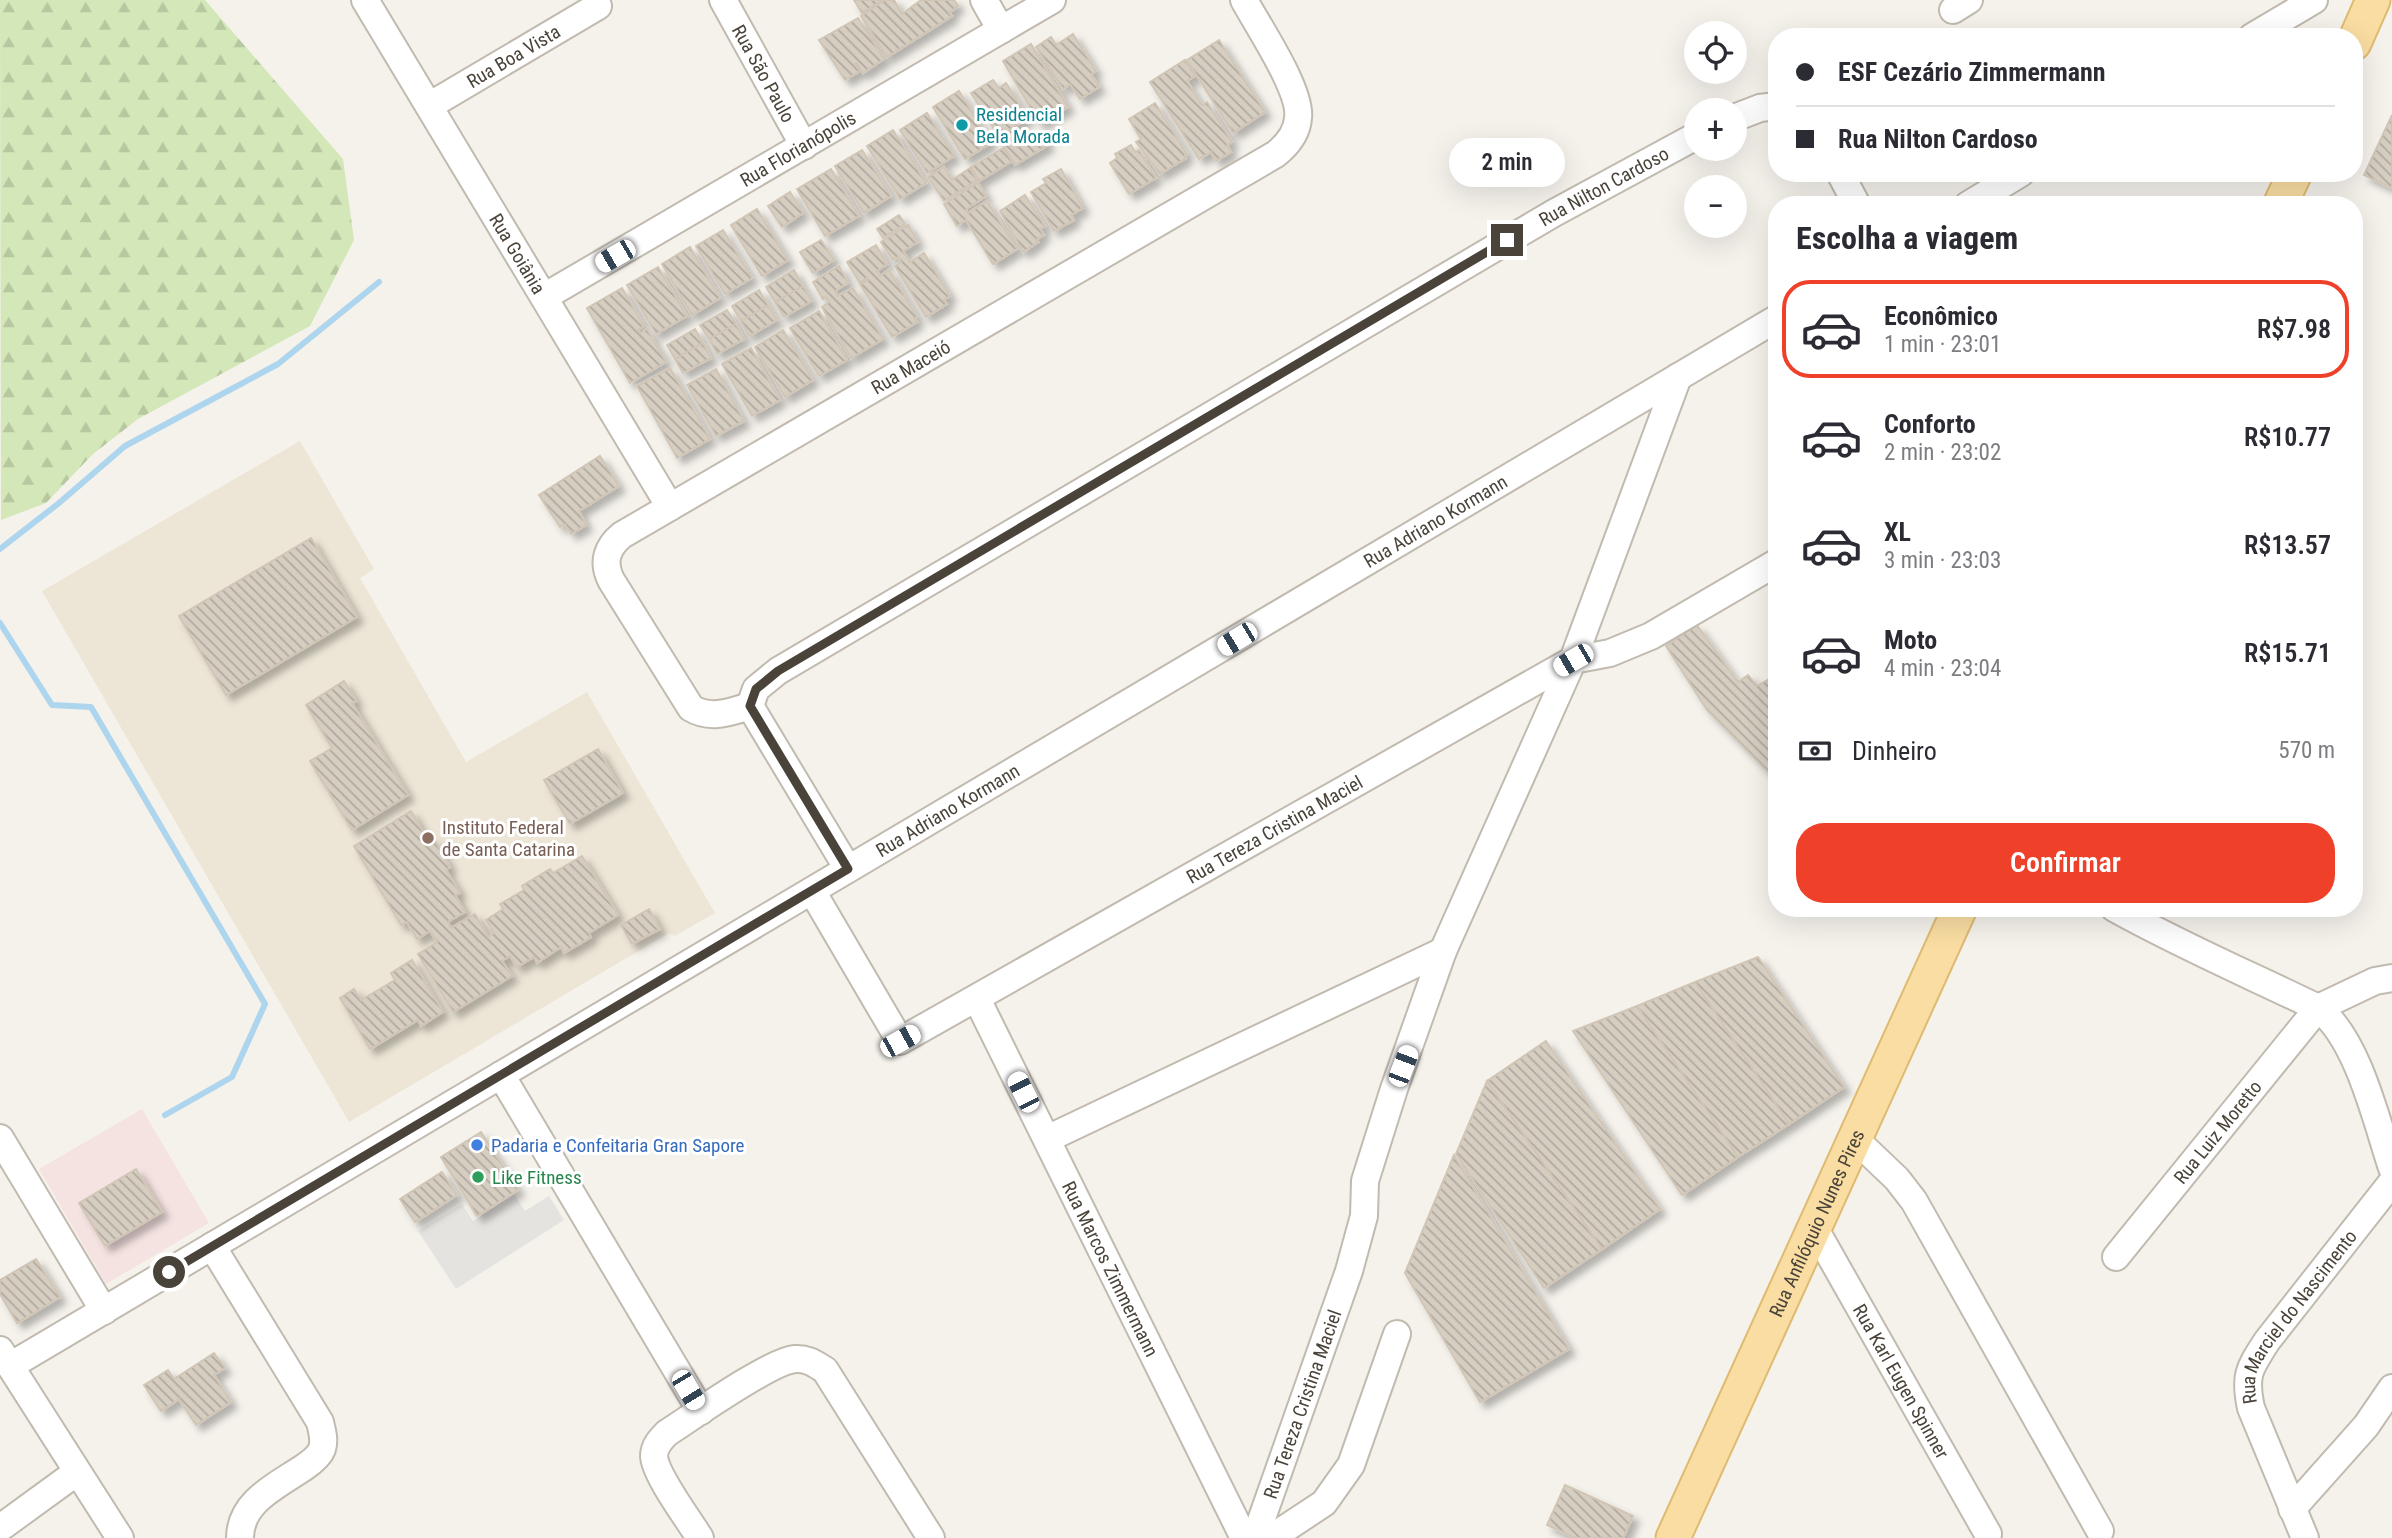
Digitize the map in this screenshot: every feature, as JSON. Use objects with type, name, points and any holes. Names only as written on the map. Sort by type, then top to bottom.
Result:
[{"type":"main road","points":[[2361,28],[2374,0]]},
{"type":"main road","name":"Rua Anfilóquio Nunes Pires","points":[[1673,1538],[1956,917]]},
{"type":"street","name":"Rua Goiânia","points":[[365,0],[670,507]]},
{"type":"street","name":"Rua São Paulo","points":[[723,0],[804,146]]},
{"type":"street","points":[[984,0],[1001,30]]},
{"type":"street","name":"Rua Florianópolis","points":[[544,297],[1052,0]]},
{"type":"street","name":"Rua Maceió","points":[[750,706],[726,714],[709,715],[691,708],[608,573],[607,557],[616,540],[1266,162],[1286,146],[1297,128],[1299,109],[1296,98],[1244,0]]},
{"type":"street","points":[[2267,28],[2314,0]]},
{"type":"street","name":"Rua Boa Vista","points":[[429,106],[598,6]]},
{"type":"street","points":[[1747,113],[1768,107]]},
{"type":"street","name":"Rua Nilton Cardoso","points":[[750,706],[756,689],[778,671],[1554,213],[1684,143]]},
{"type":"street","points":[[1983,196],[2006,182]]},
{"type":"street","name":"Rua Adriano Kormann","points":[[5,1358],[104,1311],[1768,324]]},
{"type":"street","name":"Rua Tereza Cristina Maciel","points":[[1255,1538],[1349,1271],[1364,1216],[1365,1181],[1443,951],[1573,660],[1678,377]]},
{"type":"street","points":[[1573,660],[1610,653],[1651,636],[1768,568]]},
{"type":"street","name":"Rua Tereza Cristina Maciel","points":[[812,891],[900,1041],[1573,660]]},
{"type":"street","points":[[750,706],[848,869]]},
{"type":"street","points":[[2130,917],[2318,1008],[2335,1024],[2355,1059],[2392,1168]]},
{"type":"street","points":[[1047,1139],[1443,951]]},
{"type":"street","points":[[2318,1008],[2375,981],[2392,978]]},
{"type":"street","name":"Rua Marcos Zimmermann","points":[[977,999],[1244,1538]]},
{"type":"street","name":"Rua Luiz Moretto","points":[[2116,1258],[2318,1008]]},
{"type":"street","points":[[501,1075],[701,1411]]},
{"type":"street","points":[[0,1139],[104,1311]]},
{"type":"street","points":[[1855,1139],[1897,1179],[1914,1201],[2100,1531]]},
{"type":"street","name":"Rua Marciel do Nascimento","points":[[2305,1538],[2251,1408],[2246,1386],[2251,1366],[2267,1341],[2392,1182]]},
{"type":"street","name":"Rua Karl Eugen Spinner","points":[[1815,1229],[1988,1534]]},
{"type":"street","points":[[212,1246],[320,1422],[324,1437],[322,1451],[310,1463],[256,1500],[244,1516],[240,1538]]},
{"type":"street","points":[[1271,1538],[1324,1503],[1350,1465],[1397,1334]]},
{"type":"street","points":[[5,1358],[120,1538]]},
{"type":"street","points":[[700,1538],[657,1469],[654,1454],[659,1441],[701,1411],[778,1365],[793,1359],[810,1361],[825,1370],[834,1381],[931,1538]]},
{"type":"street","points":[[2292,1509],[2366,1426],[2392,1388]]},
{"type":"street","points":[[0,1528],[77,1472]]},
{"type":"shaded area","name":"Instituto Federal de Santa Catarina","points":[[300,441],[374,569],[360,578],[466,762],[587,692],[715,913],[675,936],[669,933],[349,1122],[42,591]]},
{"type":"shaded area","points":[[142,1109],[209,1223],[106,1284],[39,1169]]},
{"type":"shaded area","points":[[514,1194],[525,1211],[549,1196],[564,1220],[456,1289],[418,1231],[462,1204],[473,1221]]},
{"type":"green space","points":[[0,0],[205,0],[343,159],[354,240],[310,326],[138,419],[93,454],[46,503],[1,520]]},
{"type":"building","points":[[854,0],[883,0],[862,13]]},
{"type":"building","points":[[885,0],[894,0],[902,14],[921,0],[954,0],[958,6],[949,13],[952,16],[887,57],[861,16]]},
{"type":"building","points":[[858,18],[884,59],[863,73],[857,63],[855,64],[860,71],[845,80],[819,40]]},
{"type":"building","points":[[1073,34],[1096,71],[1091,74],[1099,87],[1080,99],[1070,84],[1063,89],[1036,47],[1051,37],[1056,45]]},
{"type":"building","points":[[1219,40],[1265,112],[1233,133],[1187,60]]},
{"type":"building","points":[[1031,44],[1068,107],[1040,124],[1003,61]]},
{"type":"building","points":[[1185,60],[1195,76],[1187,81],[1202,105],[1207,102],[1232,142],[1227,145],[1231,152],[1216,161],[1211,152],[1199,159],[1150,82]]},
{"type":"building","points":[[993,80],[999,88],[1006,83],[1028,118],[999,137],[971,93]]},
{"type":"building","name":"Residencial Bela Morada","points":[[959,91],[991,143],[965,159],[933,107]]},
{"type":"building","points":[[1155,103],[1187,154],[1186,158],[1160,174],[1136,142],[1141,139],[1129,119]]},
{"type":"building","points":[[927,113],[954,156],[927,173],[900,130]]},
{"type":"building","points":[[2392,115],[2392,188],[2364,175]]},
{"type":"building","points":[[893,130],[926,183],[900,199],[867,146]]},
{"type":"building","points":[[1009,133],[1017,147],[1043,134],[1048,145],[1015,165],[999,139]]},
{"type":"building","points":[[1131,145],[1135,152],[1139,150],[1156,178],[1129,194],[1110,163],[1117,158],[1115,154]]},
{"type":"building","points":[[1003,148],[1012,161],[979,181],[971,167]]},
{"type":"building","points":[[862,150],[891,196],[864,213],[835,166]]},
{"type":"building","points":[[944,167],[952,180],[970,168],[977,180],[944,201],[928,177]]},
{"type":"building","points":[[831,169],[859,216],[825,236],[797,189]]},
{"type":"building","points":[[1061,169],[1083,208],[1071,215],[1074,220],[1054,231],[1031,192],[1046,183],[1043,179]]},
{"type":"building","points":[[978,183],[986,196],[966,209],[968,213],[987,201],[1017,249],[993,264],[966,220],[957,226],[944,204]]},
{"type":"building","points":[[790,192],[803,213],[782,227],[768,206]]},
{"type":"building","points":[[1025,195],[1045,226],[1040,229],[1044,235],[1023,252],[1000,211]]},
{"type":"building","points":[[757,209],[788,260],[762,276],[731,225]]},
{"type":"building","points":[[899,215],[905,224],[883,238],[877,229]]},
{"type":"building","points":[[908,225],[918,242],[903,251],[910,262],[924,253],[950,296],[944,300],[947,304],[926,317],[895,266],[901,262],[898,257],[893,260],[881,242]]},
{"type":"building","points":[[723,230],[752,278],[725,294],[696,246]]},
{"type":"building","points":[[821,240],[834,260],[813,273],[800,252]]},
{"type":"building","points":[[876,245],[887,264],[877,271],[880,276],[889,270],[917,317],[914,319],[917,322],[892,337],[860,284],[868,280],[867,278],[860,283],[847,262]]},
{"type":"building","points":[[690,247],[720,298],[692,315],[662,264]]},
{"type":"building","points":[[839,266],[848,283],[835,291],[838,296],[853,288],[883,339],[851,358],[822,307],[829,302],[826,297],[823,299],[813,282]]},
{"type":"building","points":[[658,267],[687,316],[656,334],[627,285]]},
{"type":"building","points":[[794,270],[803,286],[775,302],[766,287]]},
{"type":"building","points":[[803,286],[812,301],[784,317],[775,302]]},
{"type":"building","points":[[622,288],[644,326],[638,330],[640,333],[647,329],[666,362],[630,383],[587,308]]},
{"type":"building","points":[[759,290],[768,305],[741,321],[732,306]]},
{"type":"building","points":[[768,305],[777,320],[749,336],[741,321]]},
{"type":"building","points":[[727,310],[736,324],[709,339],[700,325]]},
{"type":"building","points":[[819,311],[847,360],[819,376],[790,328]]},
{"type":"building","points":[[736,324],[744,339],[717,354],[709,339]]},
{"type":"building","points":[[695,329],[703,343],[675,359],[667,345]]},
{"type":"building","points":[[783,330],[813,380],[785,397],[755,347]]},
{"type":"building","points":[[703,343],[711,358],[683,373],[675,359]]},
{"type":"building","points":[[751,348],[780,400],[752,416],[722,364]]},
{"type":"building","points":[[670,368],[710,439],[677,458],[637,386]]},
{"type":"building","points":[[716,369],[744,421],[716,436],[687,385]]},
{"type":"building","points":[[600,456],[619,486],[579,511],[586,525],[571,534],[565,524],[560,527],[539,495]]},
{"type":"building","points":[[311,538],[357,617],[226,695],[179,616]]},
{"type":"building","points":[[1697,625],[1738,682],[1748,675],[1757,686],[1768,680],[1768,772],[1707,710],[1666,646]]},
{"type":"building","points":[[344,681],[356,701],[352,703],[408,795],[352,830],[310,761],[332,748],[306,705]]},
{"type":"building","points":[[598,749],[623,793],[570,824],[544,780]]},
{"type":"building","points":[[411,811],[429,842],[434,839],[450,867],[446,870],[460,893],[455,895],[465,912],[448,922],[451,928],[475,914],[488,937],[494,933],[486,920],[503,909],[500,904],[524,890],[522,886],[550,869],[553,873],[582,856],[618,915],[589,933],[591,937],[564,953],[561,947],[537,963],[534,957],[517,967],[510,956],[502,961],[512,976],[453,1012],[418,954],[437,942],[430,931],[417,939],[407,922],[401,925],[354,846]]},
{"type":"building","points":[[649,909],[660,929],[632,944],[621,925]]},
{"type":"building","points":[[1758,957],[1844,1087],[1789,1124],[1695,982]]},
{"type":"building","points":[[412,960],[443,1012],[421,1026],[418,1020],[370,1049],[340,998],[354,989],[361,1000],[395,980],[391,973]]},
{"type":"building","points":[[1695,982],[1789,1124],[1738,1157],[1637,1006]]},
{"type":"building","points":[[1637,1006],[1738,1157],[1682,1195],[1573,1031]]},
{"type":"building","points":[[1546,1041],[1660,1209],[1602,1249],[1487,1081]]},
{"type":"building","points":[[1487,1081],[1602,1249],[1544,1288],[1456,1154]]},
{"type":"building","points":[[481,1132],[518,1190],[477,1216],[441,1157]]},
{"type":"building","points":[[1454,1155],[1569,1349],[1480,1402],[1405,1273]]},
{"type":"building","points":[[136,1169],[162,1212],[105,1246],[79,1203]]},
{"type":"building","points":[[442,1172],[457,1195],[415,1222],[400,1199]]},
{"type":"building","points":[[36,1259],[60,1297],[17,1323],[0,1294],[0,1280]]},
{"type":"building","points":[[214,1353],[225,1368],[214,1375],[231,1402],[196,1425],[179,1399],[161,1411],[144,1385],[168,1370],[174,1379]]},
{"type":"building","points":[[1565,1485],[1633,1516],[1623,1538],[1576,1538],[1547,1525]]},
{"type":"waterway","points":[[0,549],[125,446],[278,364],[379,282]]},
{"type":"waterway","points":[[0,623],[52,705],[91,707],[265,1004],[232,1077],[165,1115]]},
{"type":"place","name":"Residencial Bela Morada","points":[[962,125]]},
{"type":"place","name":"Instituto Federal de Santa Catarina","points":[[428,838]]},
{"type":"place","name":"Padaria e Confeitaria Gran Sapore","points":[[477,1145]]},
{"type":"place","name":"Like Fitness","points":[[478,1177]]},
{"type":"route","points":[[169,1272],[848,869],[750,706],[756,689],[778,671],[1507,240]]}]
